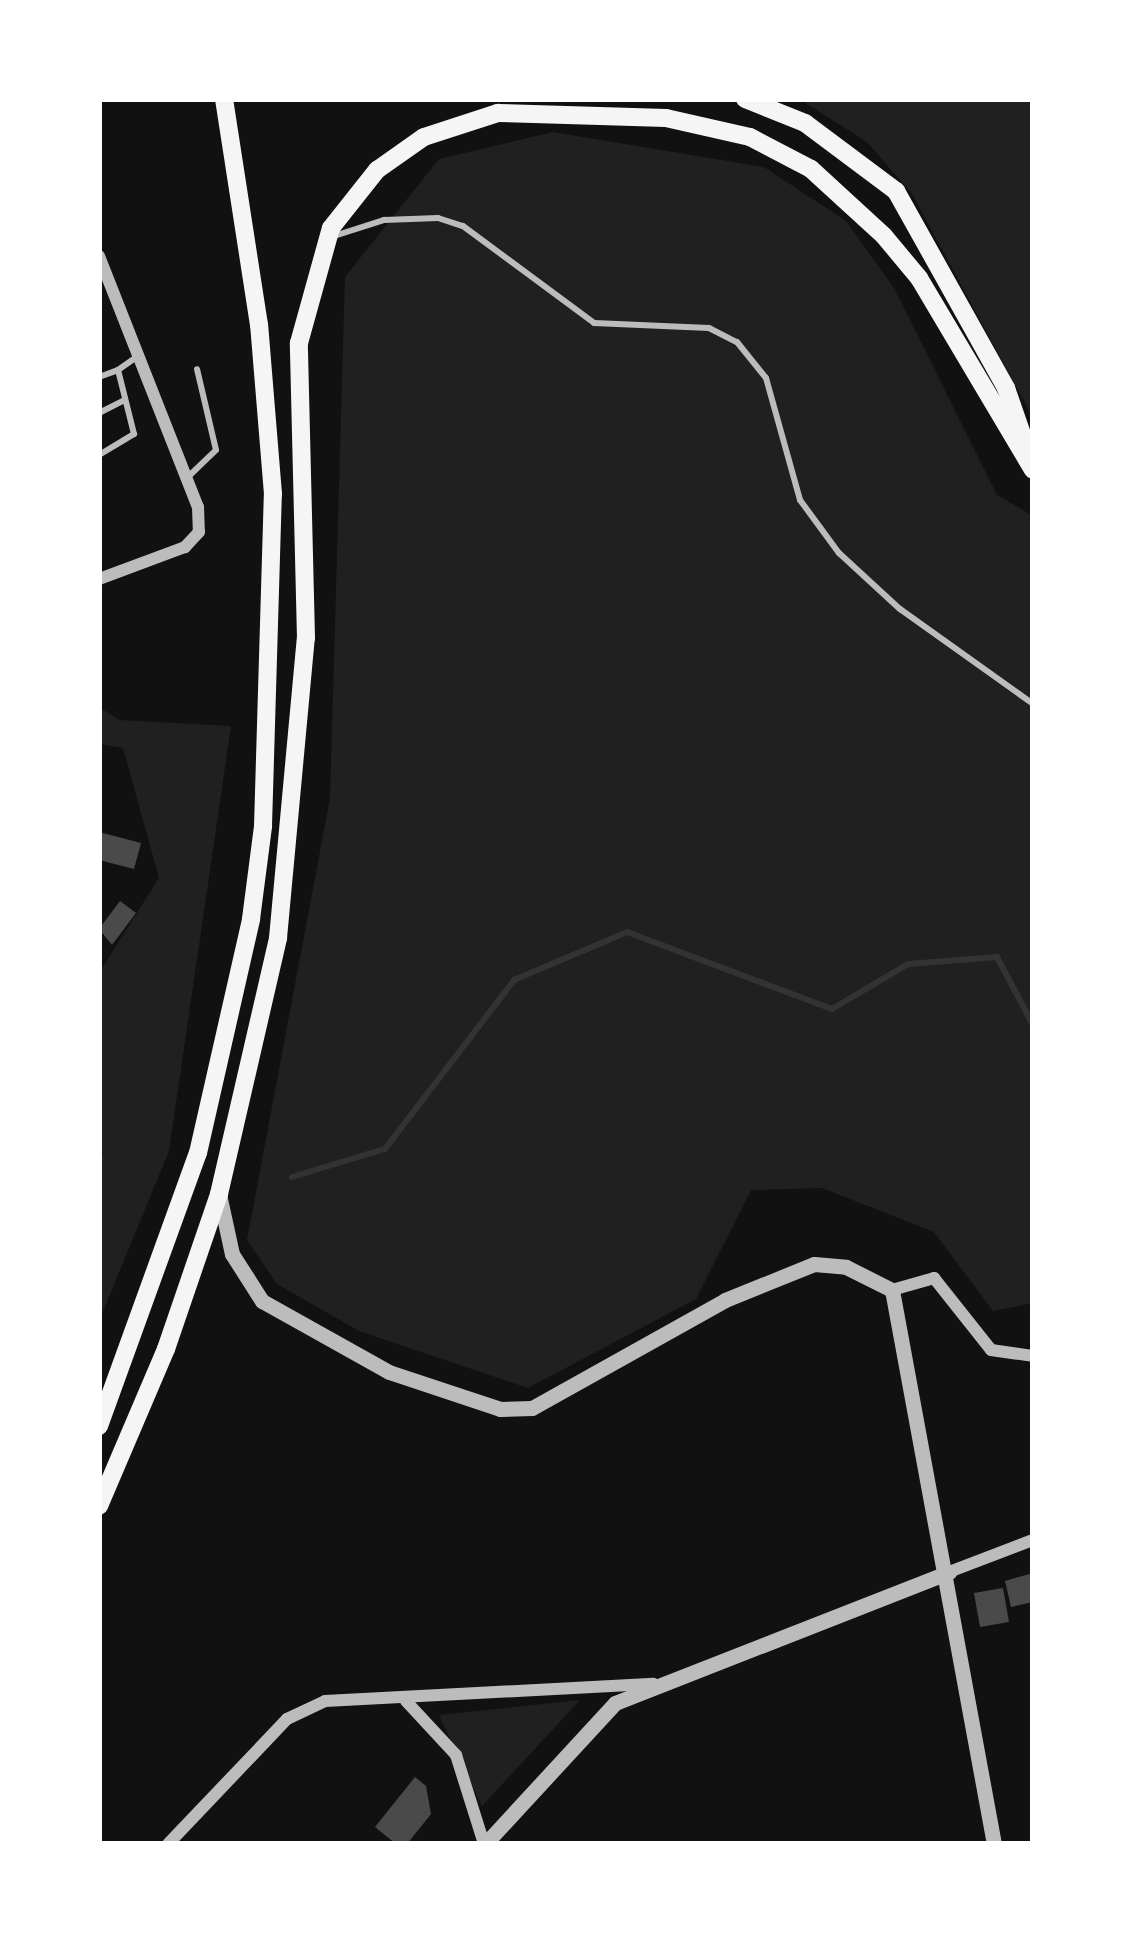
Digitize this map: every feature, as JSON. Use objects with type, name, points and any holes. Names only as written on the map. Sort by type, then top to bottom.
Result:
[{"type":"main road","points":[[99,1426],[198,1153],[251,919],[263,826],[274,671],[273,494],[259,325],[224,99]]},
{"type":"main road","points":[[745,99],[806,123],[896,191],[1006,388],[1033,467]]},
{"type":"main road","points":[[99,1506],[166,1349],[219,1194],[278,938],[306,638],[299,344],[327,238],[352,198],[404,149],[498,113],[666,118],[750,137],[811,169],[884,236],[919,278],[1033,467]]},
{"type":"street","points":[[99,256],[198,507],[199,532],[185,547],[99,579]]},
{"type":"street","points":[[219,1194],[232,1254],[262,1301],[388,1372],[500,1409],[532,1408],[725,1300],[814,1264],[847,1267],[892,1290],[934,1278],[991,1350],[1033,1356]]},
{"type":"street","points":[[892,1290],[949,1572],[994,1844]]},
{"type":"street","points":[[484,1844],[583,1730],[615,1703],[1033,1540]]},
{"type":"street","points":[[168,1844],[287,1719],[325,1701],[406,1701],[664,1684]]},
{"type":"street","points":[[406,1701],[456,1755],[484,1844]]},
{"type":"lane","points":[[327,238],[384,220],[438,218],[463,226],[594,323],[709,328],[737,342],[766,378],[800,500],[839,553],[900,609],[1033,704]]},
{"type":"lane","points":[[99,377],[138,356]]},
{"type":"lane","points":[[186,478],[216,450],[197,369]]},
{"type":"lane","points":[[99,455],[131,441],[118,370]]},
{"type":"lane","points":[[99,413],[125,400]]},
{"type":"shaded area","points":[[799,99],[1033,99],[1033,418],[912,194],[867,142]]},
{"type":"shaded area","points":[[553,132],[764,167],[846,221],[894,288],[997,495],[1033,516],[1033,1303],[993,1311],[934,1232],[822,1188],[751,1190],[696,1299],[528,1388],[359,1331],[277,1284],[247,1240],[330,798],[345,277],[439,159]]},
{"type":"shaded area","points":[[99,707],[119,720],[231,726],[169,1151],[99,1321],[99,973],[159,878],[123,748],[99,744]]},
{"type":"shaded area","points":[[580,1700],[482,1806],[439,1715]]},
{"type":"building","points":[[99,832],[141,843],[134,869],[99,860]]},
{"type":"building","points":[[120,901],[136,913],[112,945],[99,929]]},
{"type":"building","points":[[1033,1573],[1033,1602],[1011,1607],[1005,1581]]},
{"type":"building","points":[[1003,1588],[1009,1622],[980,1627],[974,1593]]},
{"type":"building","points":[[415,1777],[426,1786],[431,1814],[407,1844],[396,1844],[375,1827]]},
{"type":"waterway","points":[[292,1177],[385,1149],[514,980],[627,932],[832,1009],[908,964],[997,957],[1033,1025]]}]
